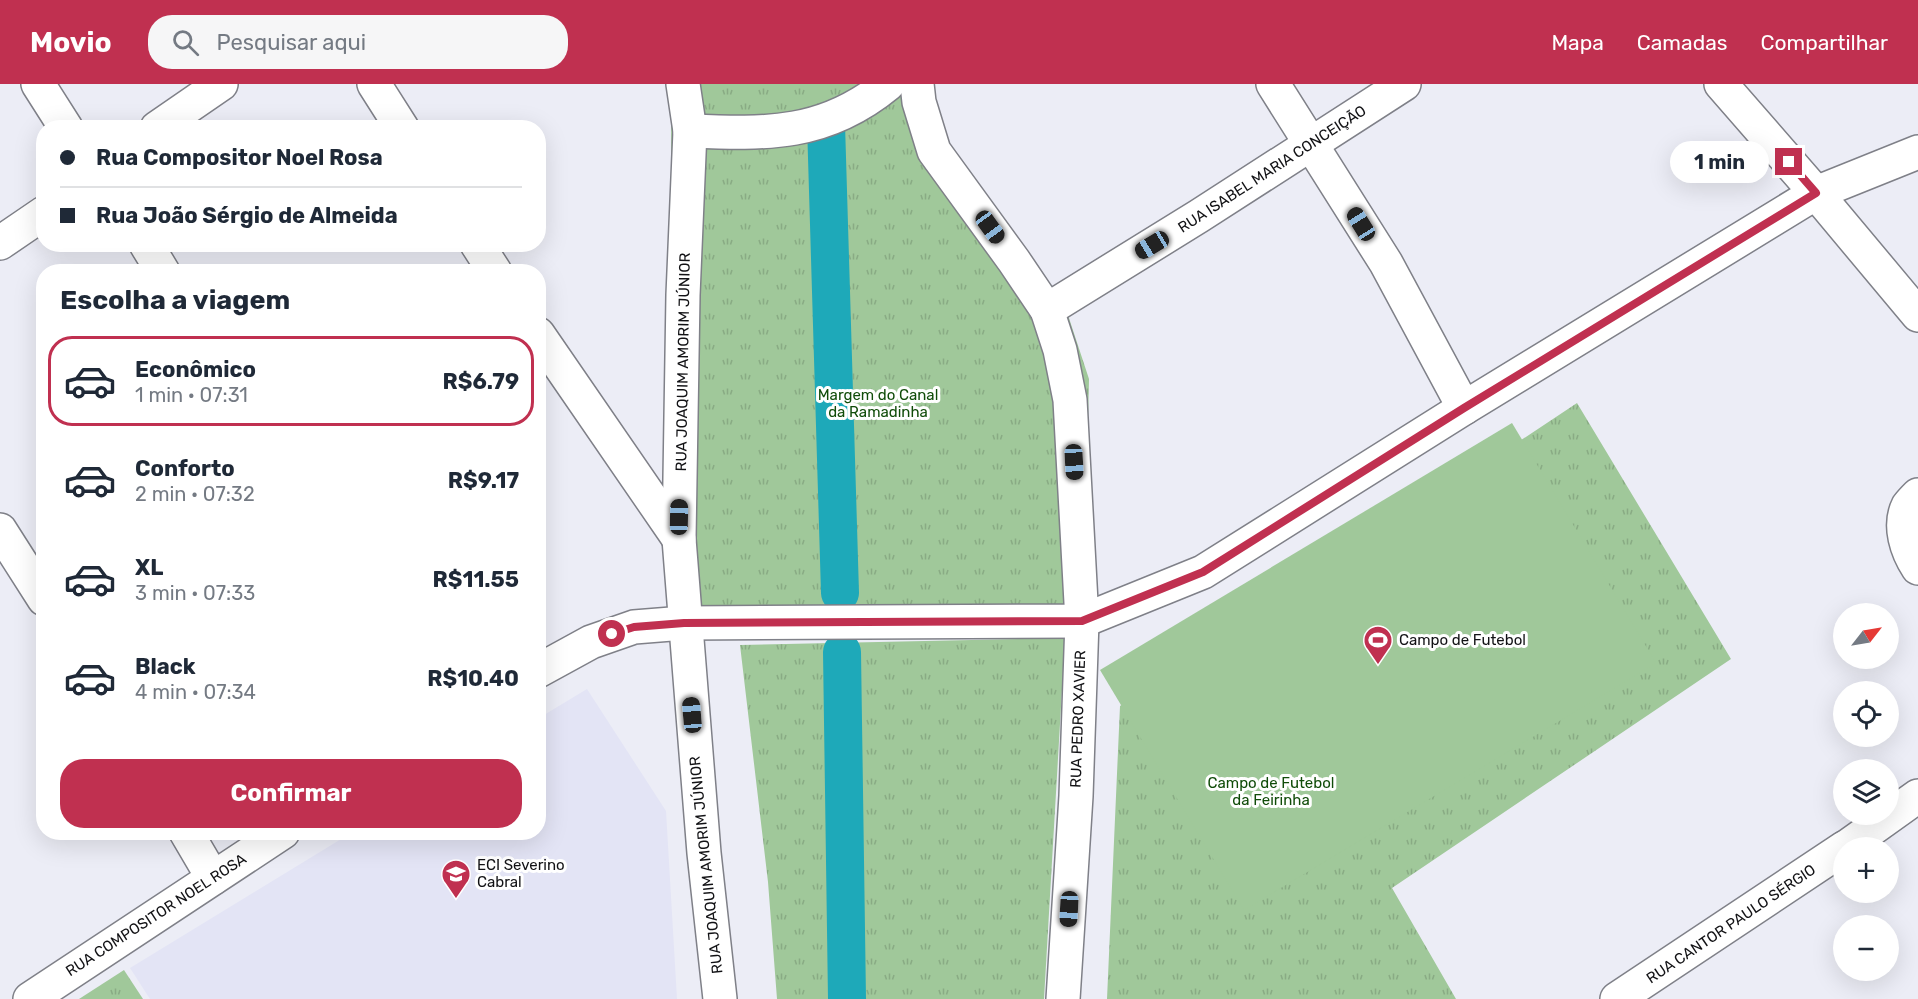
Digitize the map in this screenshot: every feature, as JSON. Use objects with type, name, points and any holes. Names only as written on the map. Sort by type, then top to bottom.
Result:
[{"type":"street","points":[[38,84],[61,120]]},
{"type":"street","points":[[169,120],[221,84]]},
{"type":"street","points":[[374,84],[397,120]]},
{"type":"street","name":"RUA JOAQUIM AMORIM JÚNIOR","points":[[683,84],[690,131],[683,295],[679,539],[704,853],[720,999]]},
{"type":"street","points":[[690,131],[757,134],[804,127],[846,113],[888,84]]},
{"type":"street","name":"RUA PEDRO XAVIER","points":[[916,84],[934,151],[1047,310],[1060,350],[1070,400],[1082,621],[1076,796],[1063,999]]},
{"type":"street","points":[[1273,84],[1386,263],[1464,408]]},
{"type":"street","name":"RUA ISABEL MARIA CONCEIÇÃO","points":[[1047,310],[1199,216],[1404,84]]},
{"type":"street","points":[[1721,84],[1918,315]]},
{"type":"street","points":[[546,667],[591,642],[634,627],[684,623],[1082,621],[1203,572],[1464,408],[1816,193],[1918,152]]},
{"type":"street","points":[[0,243],[36,218]]},
{"type":"street","points":[[546,346],[679,539]]},
{"type":"street","points":[[1918,495],[1908,506],[1905,520],[1908,553],[1918,568]]},
{"type":"street","points":[[0,530],[36,586]]},
{"type":"street","name":"RUA CANTOR PAULO SÉRGIO","points":[[1860,837],[1918,796]]},
{"type":"street","points":[[191,840],[213,878]]},
{"type":"street","name":"RUA COMPOSITOR NOEL ROSA","points":[[30,999],[271,840]]},
{"type":"street","name":"RUA CANTOR PAULO SÉRGIO","points":[[1617,999],[1833,855]]},
{"type":"shaded area","name":"ECI Severino Cabral","points":[[587,689],[666,811],[677,999],[150,999],[130,968],[340,840],[546,840],[546,714]]},
{"type":"green space","name":"Margem do Canal da Ramadinha","points":[[671,84],[931,84],[950,160],[1067,312],[1089,379],[1084,611],[692,611],[672,526]]},
{"type":"green space","name":"Campo de Futebol da Feirinha","points":[[1577,403],[1731,659],[1392,888],[1456,999],[1107,999],[1120,706]]},
{"type":"green space","name":"Campo de Futebol","points":[[1512,423],[1656,663],[1244,910],[1100,670]]},
{"type":"green space","points":[[1065,638],[1044,999],[777,999],[768,882],[740,645]]},
{"type":"green space","points":[[124,970],[143,999],[79,999]]},
{"type":"waterway","points":[[826,124],[840,593]]},
{"type":"waterway","points":[[842,652],[847,999]]},
{"type":"place","name":"Campo de Futebol","points":[[1378,666]]},
{"type":"place","name":"ECI Severino Cabral","points":[[456,900]]},
{"type":"route","points":[[612,634],[634,627],[684,623],[1082,621],[1102,613],[1203,572],[1464,408],[1816,193],[1789,162]]}]
